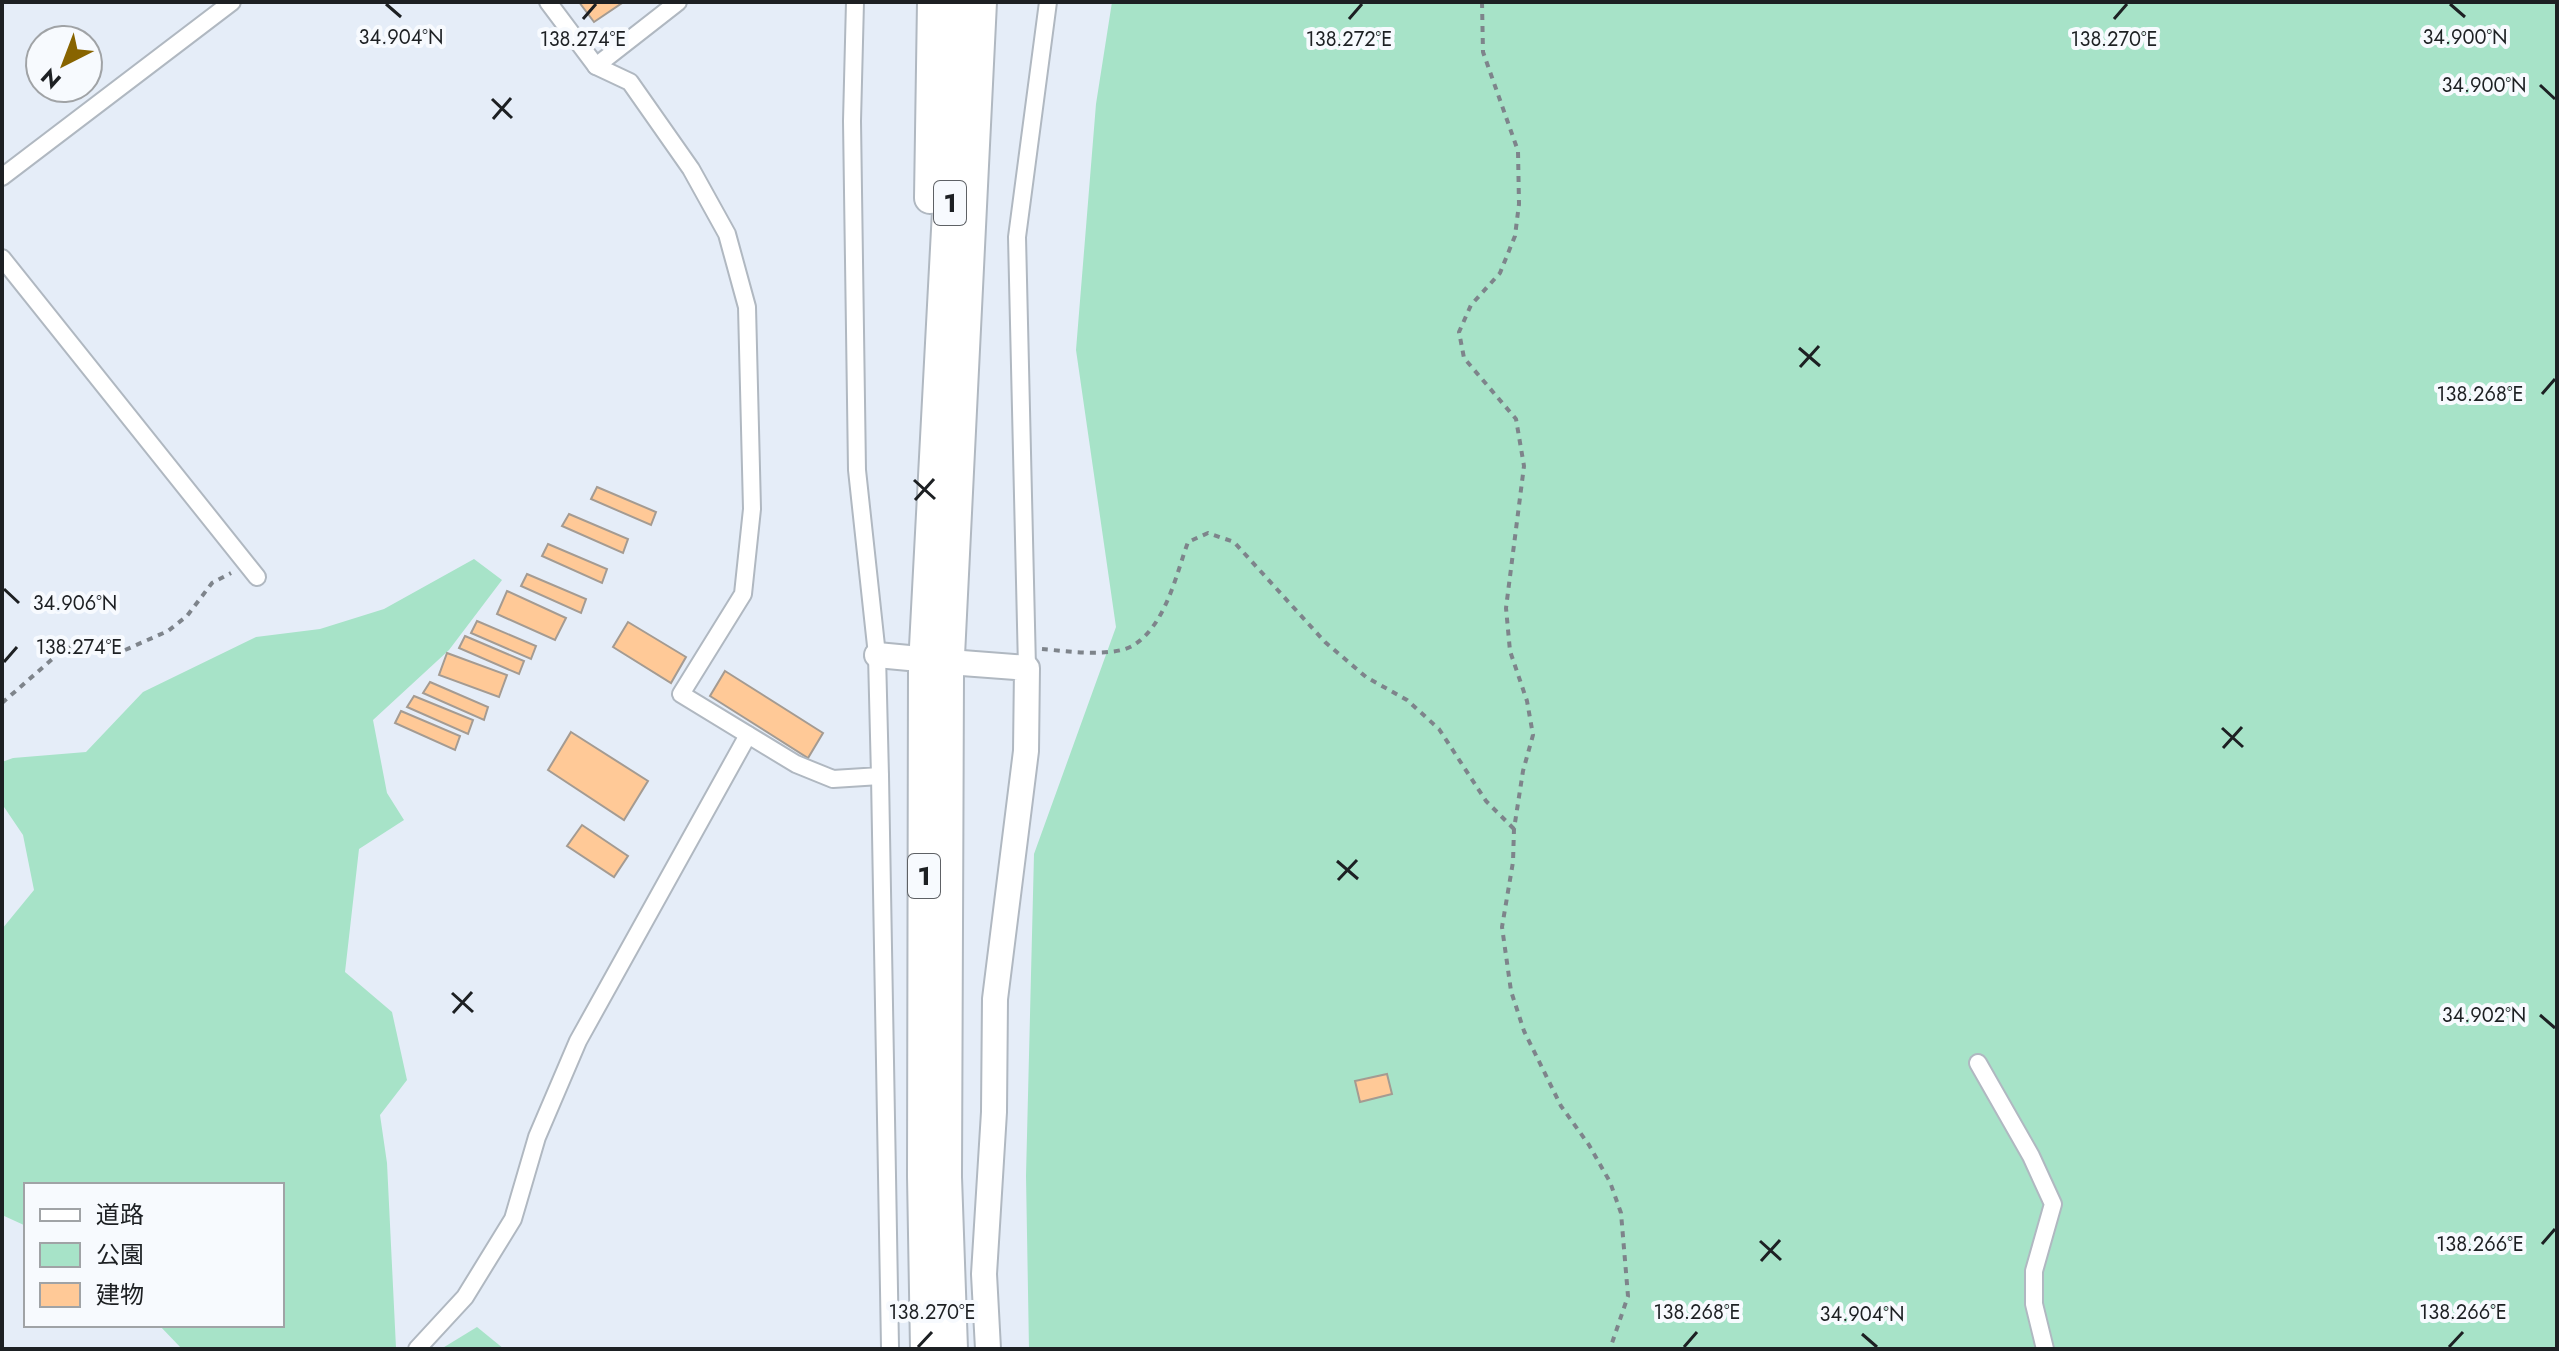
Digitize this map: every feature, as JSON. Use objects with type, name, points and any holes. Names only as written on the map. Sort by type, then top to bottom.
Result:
[{"type":"highway","points":[[933,2],[930,226],[939,404]]},
{"type":"highway","name":"1","points":[[926,1349],[923,1176],[924,666],[959,2]]},
{"type":"highway","points":[[952,1349],[946,1177],[948,676],[981,2]]},
{"type":"street","points":[[2,177],[232,2]]},
{"type":"street","points":[[548,2],[596,66],[630,82],[691,169],[727,234],[747,307],[752,509],[743,594],[681,694],[796,764],[833,779],[880,776]]},
{"type":"street","points":[[596,66],[678,2]]},
{"type":"street","points":[[855,2],[852,121],[857,470],[877,655],[890,1347]]},
{"type":"street","points":[[988,1349],[984,1274],[994,1112],[995,999],[1026,751],[1027,658],[1017,237],[1048,2]]},
{"type":"street","points":[[2,258],[252,570]]},
{"type":"street","points":[[877,655],[909,658]]},
{"type":"street","points":[[962,663],[1027,658]]},
{"type":"street","points":[[417,1349],[465,1297],[513,1219],[537,1137],[578,1041],[748,735]]},
{"type":"street","points":[[1978,1063],[2031,1156],[2053,1204],[2034,1271],[2034,1304],[2045,1349]]},
{"type":"path","points":[[1482,2],[1483,52],[1518,151],[1519,204],[1515,236],[1500,273],[1471,305],[1459,332],[1464,358],[1516,419],[1524,466],[1506,608],[1510,651],[1527,701],[1533,735],[1523,771],[1502,927],[1511,991],[1524,1031],[1561,1106],[1610,1182],[1621,1213],[1628,1296],[1610,1349]]},
{"type":"path","points":[[1027,658],[1101,652],[1132,646],[1155,624],[1188,542],[1208,533],[1234,542],[1325,642],[1366,677],[1407,700],[1439,729],[1486,801],[1514,829]]},
{"type":"path","points":[[2,703],[65,648],[86,646],[125,650],[168,631],[187,616],[212,583],[252,570]]},
{"type":"green space","points":[[1112,2],[2557,2],[2557,1349],[1029,1349],[1026,1176],[1034,854],[1116,627],[1076,350],[1096,104]]},
{"type":"green space","points":[[474,559],[502,580],[449,650],[373,720],[387,793],[404,820],[359,849],[345,972],[392,1012],[407,1080],[380,1115],[387,1163],[396,1348],[182,1349],[161,1327],[284,1327],[284,1183],[24,1183],[24,1225],[2,1215],[2,929],[34,890],[23,835],[2,804],[2,762],[13,758],[86,752],[143,692],[256,637],[320,629],[384,609]]},
{"type":"green space","points":[[477,1327],[504,1349],[441,1349]]},
{"type":"building","points":[[579,2],[621,2],[622,3],[594,22]]},
{"type":"building","points":[[597,487],[656,512],[651,525],[591,499]]},
{"type":"building","points":[[569,514],[628,539],[623,553],[562,526]]},
{"type":"building","points":[[548,544],[607,569],[602,583],[542,556]]},
{"type":"building","points":[[527,574],[586,599],[581,613],[521,586]]},
{"type":"building","points":[[507,591],[566,618],[555,640],[497,614]]},
{"type":"building","points":[[477,621],[536,646],[531,659],[471,633]]},
{"type":"building","points":[[628,622],[686,657],[671,683],[613,647]]},
{"type":"building","points":[[465,636],[524,661],[519,674],[459,648]]},
{"type":"building","points":[[447,653],[507,675],[499,697],[439,675]]},
{"type":"building","points":[[725,671],[823,733],[808,758],[710,696]]},
{"type":"building","points":[[430,682],[488,707],[484,720],[423,693]]},
{"type":"building","points":[[414,696],[473,720],[468,734],[407,707]]},
{"type":"building","points":[[401,711],[460,736],[455,750],[395,723]]},
{"type":"building","points":[[571,732],[648,781],[624,820],[548,770]]},
{"type":"building","points":[[582,825],[628,856],[614,877],[567,846]]},
{"type":"building","points":[[1387,1074],[1392,1094],[1360,1102],[1355,1081]]}]
